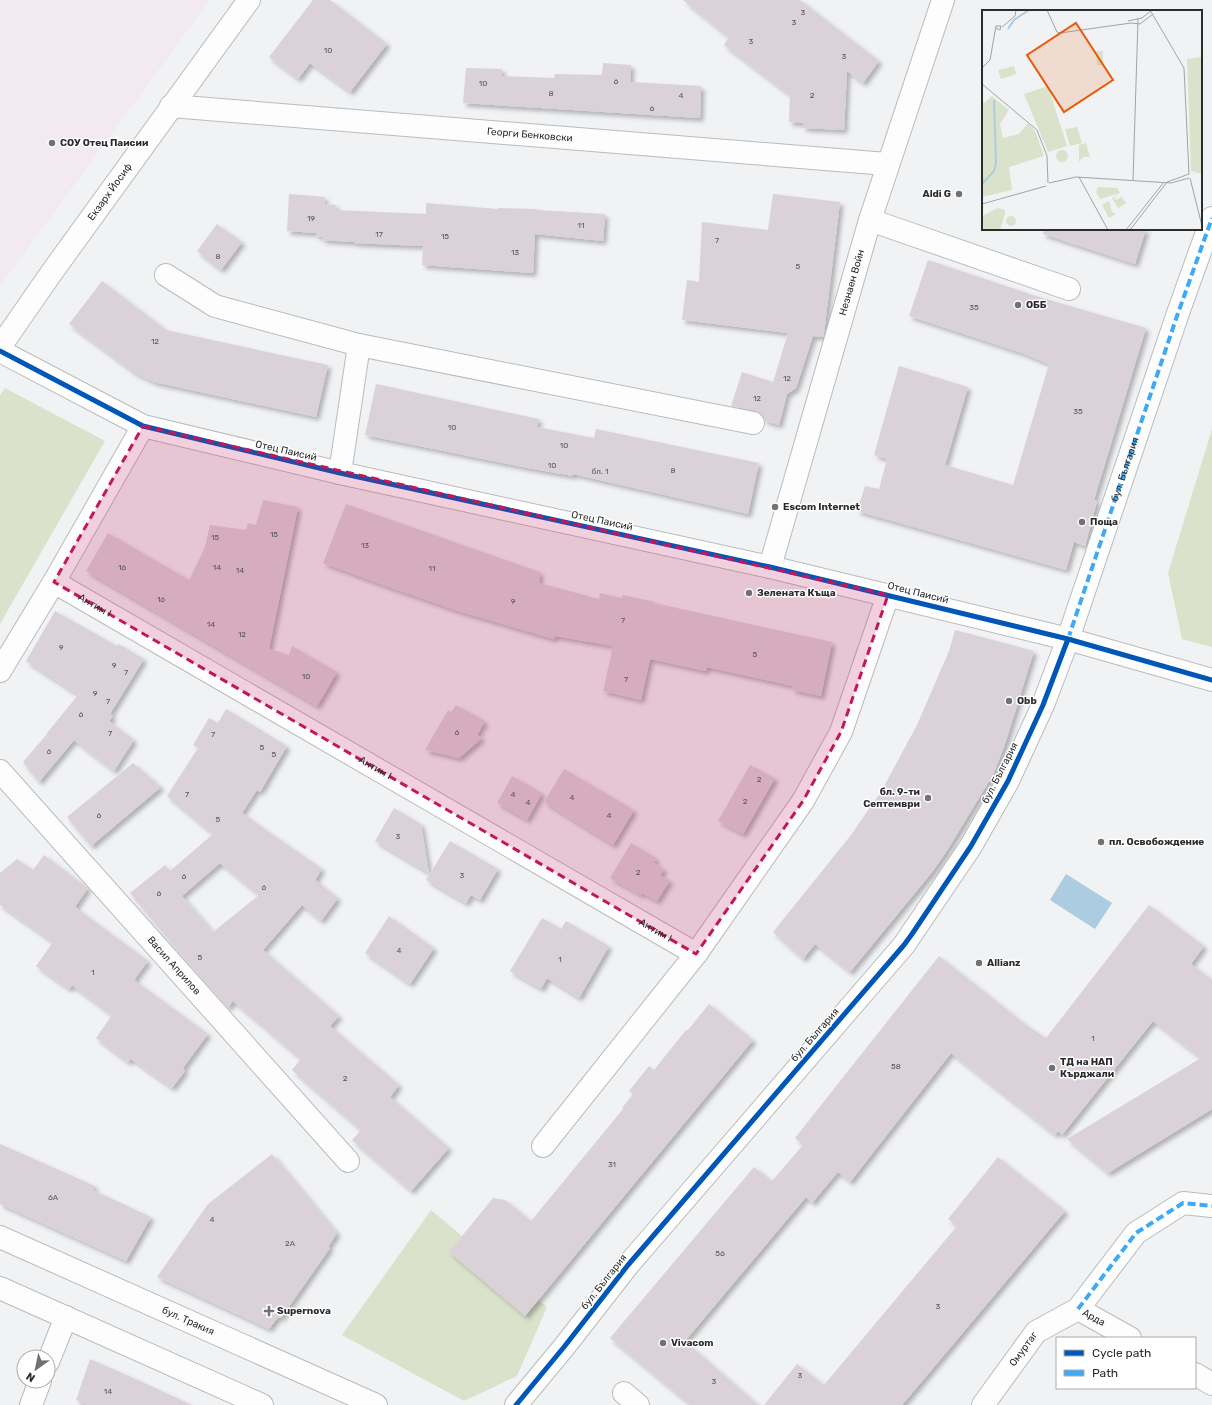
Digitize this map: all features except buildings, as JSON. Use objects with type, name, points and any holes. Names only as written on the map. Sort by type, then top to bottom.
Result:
[{"type":"street","name":"Екзарх Йосиф","points":[[0,347],[171,106],[249,0]]},
{"type":"street","name":"Незнаен Войн","points":[[770,567],[887,164],[943,0]]},
{"type":"street","name":"Георги Бенковски","points":[[171,106],[887,164]]},
{"type":"street","name":"бул. България","points":[[516,1405],[564,1347],[628,1265],[908,940],[971,846],[1008,781],[1043,705],[1068,639],[1174,324],[1212,218]]},
{"type":"street","points":[[870,220],[1068,289]]},
{"type":"street","points":[[166,275],[215,306],[359,345],[753,423]]},
{"type":"street","points":[[340,473],[359,345]]},
{"type":"street","name":"Отец Паисий","points":[[0,351],[143,426],[340,473],[770,567],[888,595],[1068,639],[1212,680]]},
{"type":"street","points":[[0,672],[54,582],[143,426]]},
{"type":"street","name":"Антим I","points":[[54,582],[696,954]]},
{"type":"street","points":[[543,1146],[696,954],[803,801],[841,732],[888,595]]},
{"type":"street","name":"Васил Априлов","points":[[0,771],[348,1161]]},
{"type":"street","points":[[1078,1309],[1136,1233],[1183,1203],[1212,1206]]},
{"type":"street","name":"бул. Тракия","points":[[0,1237],[376,1405]]},
{"type":"street","points":[[0,1288],[262,1405]]},
{"type":"street","name":"Арда","points":[[1078,1309],[1128,1337]]},
{"type":"street","name":"Омуртаг","points":[[983,1405],[1036,1332],[1078,1309]]},
{"type":"street","points":[[53,1349],[66,1317]]},
{"type":"street","points":[[1196,1375],[1212,1384]]},
{"type":"street","points":[[31,1405],[37,1389]]},
{"type":"highlighted area","points":[[143,426],[888,595],[841,732],[803,801],[696,954],[54,582]]},
{"type":"shaded area","name":"СОУ Отец Паисии","points":[[0,0],[210,0],[0,286]]},
{"type":"green space","points":[[5,388],[105,441],[0,624],[0,395]]},
{"type":"green space","points":[[1212,429],[1212,647],[1182,639],[1168,573]]},
{"type":"green space","points":[[431,1210],[547,1307],[517,1376],[464,1401],[342,1335]]},
{"type":"water","points":[[1066,874],[1112,903],[1095,929],[1050,900]]},
{"type":"marked path","points":[[1068,639],[1177,316],[1212,218]]},
{"type":"marked path","points":[[1078,1309],[1136,1233],[1183,1203],[1212,1206]]},
{"type":"cycle path","points":[[0,351],[143,426],[340,473],[770,567],[1068,639],[1212,680]]},
{"type":"cycle path","points":[[516,1405],[564,1347],[628,1265],[912,934],[971,846],[1008,781],[1043,705],[1068,639]]},
{"type":"place","name":"СОУ Отец Паисии","points":[[52,143]]},
{"type":"place","name":"Aldi G","points":[[959,194]]},
{"type":"place","name":"ОББ","points":[[1018,305]]},
{"type":"place","name":"Escom Internet","points":[[775,507]]},
{"type":"place","name":"Поща","points":[[1082,522]]},
{"type":"place","name":"Зелената Къща","points":[[749,593]]},
{"type":"place","name":"Obb","points":[[1009,701]]},
{"type":"place","name":"бл. 9-ти Септември","points":[[928,798]]},
{"type":"place","name":"пл. Освобождение","points":[[1101,842]]},
{"type":"place","name":"Allianz","points":[[979,963]]},
{"type":"place","name":"ТД на НАП Кърджали","points":[[1052,1068]]},
{"type":"place","name":"Supernova","points":[[269,1311]]},
{"type":"place","name":"Vivacom","points":[[663,1343]]}]
